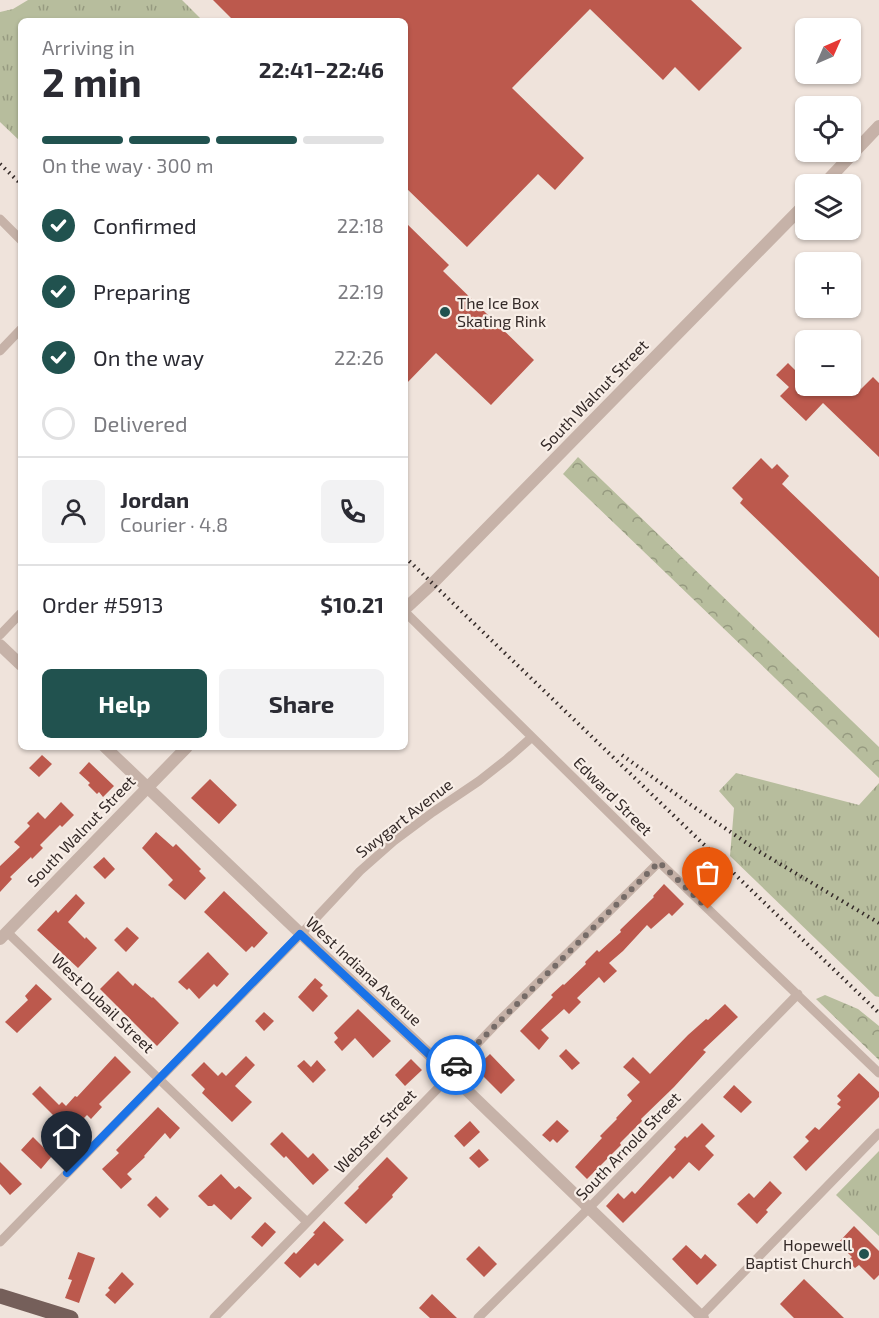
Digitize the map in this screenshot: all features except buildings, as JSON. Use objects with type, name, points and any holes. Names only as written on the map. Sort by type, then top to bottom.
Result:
[{"type":"main road","points":[[0,1296],[71,1318]]},
{"type":"street","points":[[833,174],[879,126]]},
{"type":"street","name":"South Walnut Street","points":[[408,608],[795,214]]},
{"type":"street","points":[[0,219],[18,237]]},
{"type":"street","points":[[0,351],[18,332]]},
{"type":"street","name":"Edward Street","points":[[408,614],[659,862],[879,1073]]},
{"type":"street","points":[[0,635],[18,616]]},
{"type":"street","points":[[0,645],[18,662]]},
{"type":"street","name":"Swygart Avenue","points":[[0,1242],[380,852],[479,781],[532,737]]},
{"type":"street","name":"West Indiana Avenue","points":[[108,750],[702,1317]]},
{"type":"street","name":"South Walnut Street","points":[[4,935],[184,750]]},
{"type":"street","name":"Webster Street","points":[[214,1318],[444,1082],[455,1067],[659,862]]},
{"type":"street","name":"West Dubail Street","points":[[4,935],[308,1222]]},
{"type":"street","name":"South Arnold Street","points":[[478,1318],[798,994]]},
{"type":"street","points":[[702,1317],[879,1133]]},
{"type":"green space","points":[[28,0],[182,0],[200,18],[18,18],[18,139],[0,122],[0,12],[13,9]]},
{"type":"green space","points":[[578,457],[879,747],[879,778],[563,474]]},
{"type":"green space","points":[[736,773],[859,805],[879,783],[879,997],[875,996],[730,856],[734,808],[719,791]]},
{"type":"green space","points":[[825,995],[858,1009],[879,1026],[879,1060],[816,999]]},
{"type":"green space","points":[[879,1151],[879,1236],[836,1195]]},
{"type":"railway","points":[[0,164],[18,181]]},
{"type":"railway","points":[[408,560],[879,1013]]},
{"type":"railway","points":[[622,755],[760,852],[879,923]]},
{"type":"way so far","points":[[456,1065],[659,862],[708,909]]},
{"type":"place","name":"The Ice Box Skating Rink","points":[[445,312]]},
{"type":"place","name":"Hopewell Baptist Church","points":[[864,1254]]},
{"type":"route","points":[[67,1173],[300,934],[450,1074],[456,1065]]}]
